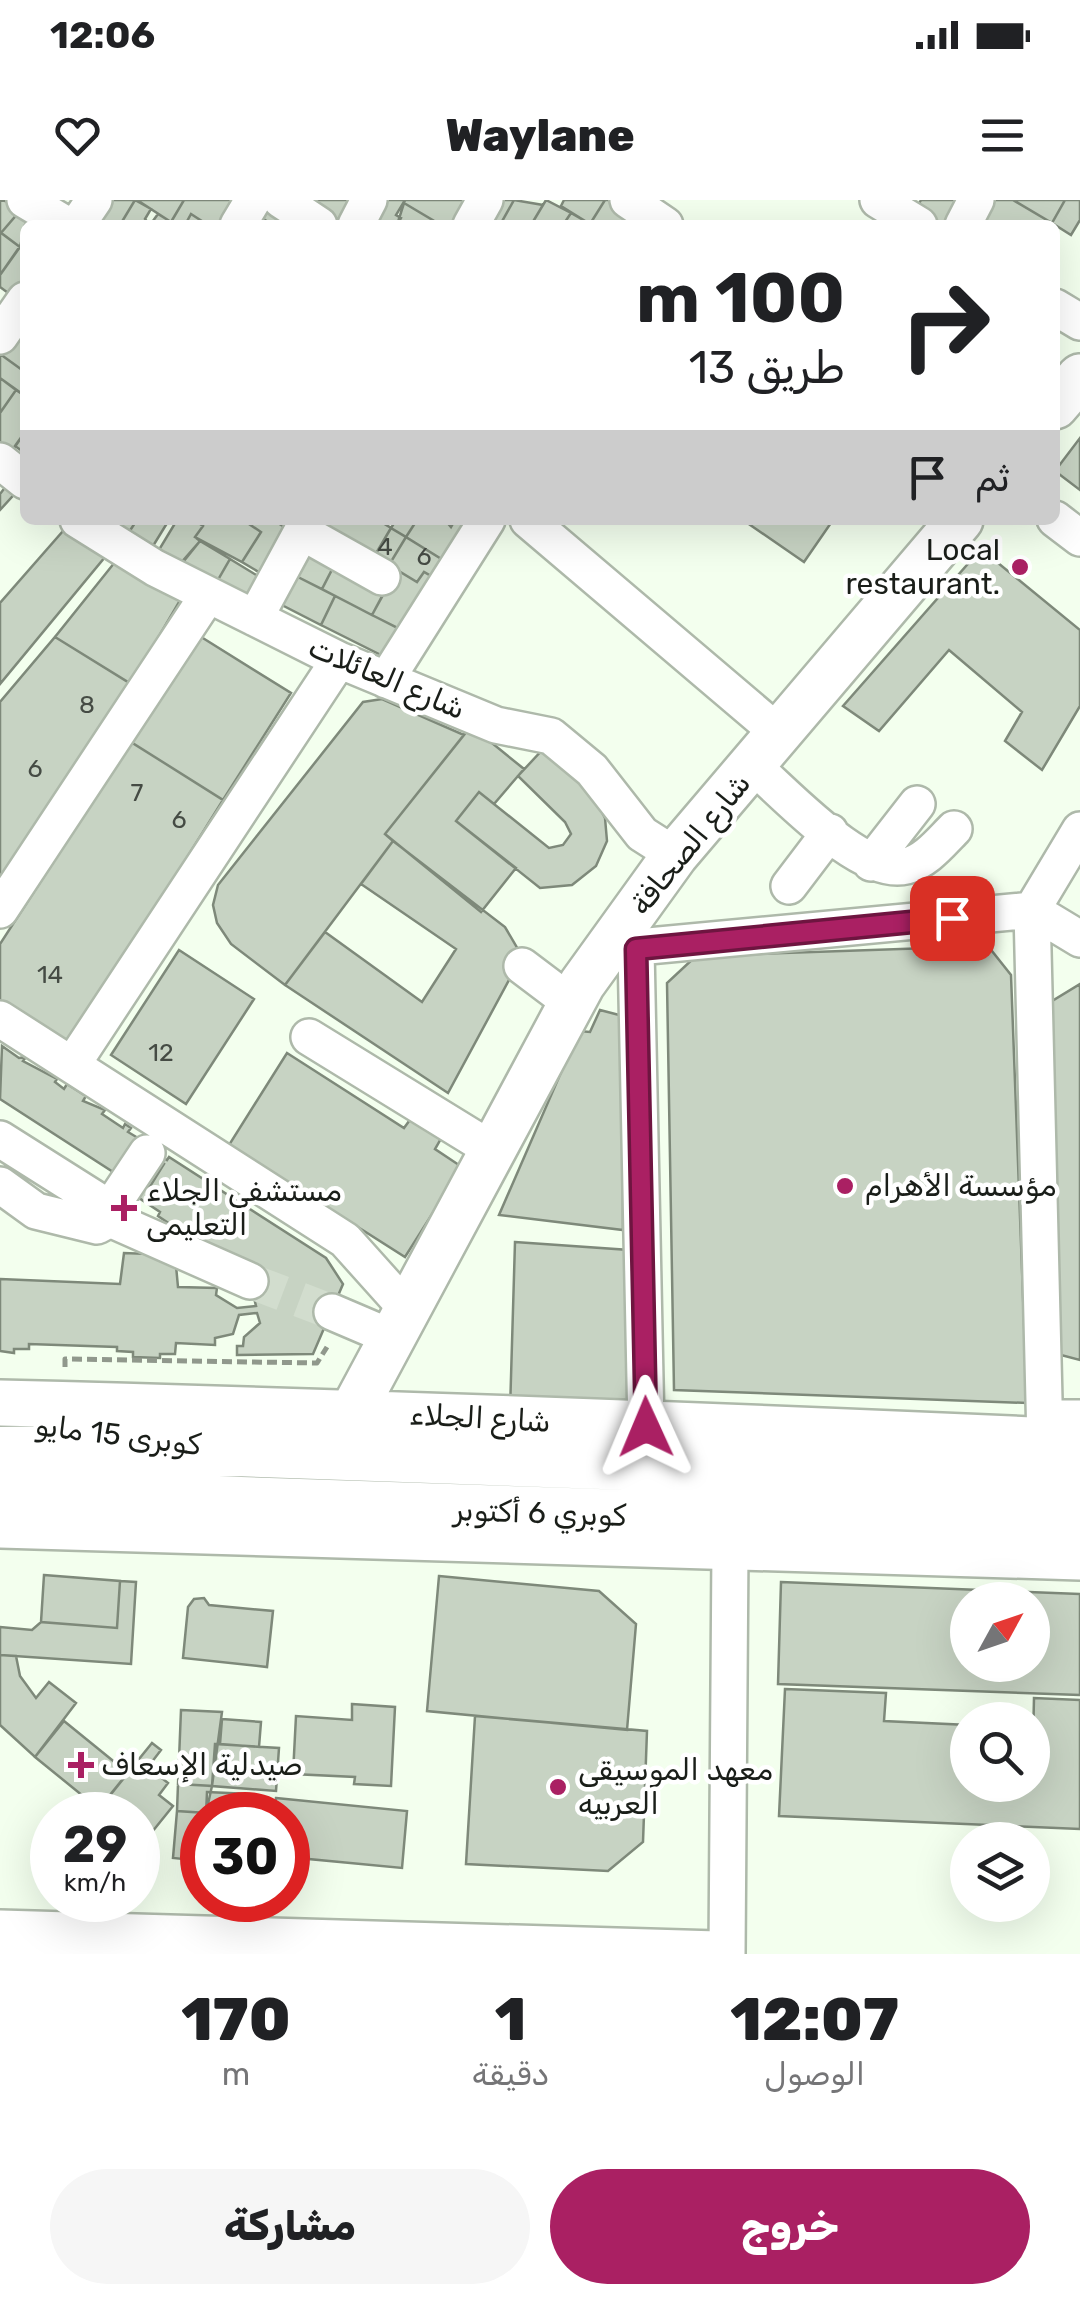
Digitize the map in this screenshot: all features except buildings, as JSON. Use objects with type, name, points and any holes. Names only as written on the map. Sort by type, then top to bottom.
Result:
[{"type":"highway","name":"كوبرى 15 مايو","points":[[0,1421],[236,1450]]},
{"type":"highway","name":"كوبري 6 أكتوبر","points":[[0,1453],[236,1450],[1080,1480]]},
{"type":"highway","name":"كوبري 6 أكتوبر","points":[[0,1495],[1080,1531]]},
{"type":"main road","points":[[1060,400],[1080,376]]},
{"type":"main road","name":"شارع الصحافة","points":[[353,1412],[571,1003],[621,950],[675,855],[956,525]]},
{"type":"main road","name":"شارع الجلاء","points":[[0,1403],[353,1412],[646,1427],[1063,1430]]},
{"type":"main road","points":[[0,1526],[1080,1557]]},
{"type":"main road","points":[[0,1933],[716,1954]]},
{"type":"street","points":[[25,200],[59,220]]},
{"type":"street","points":[[281,200],[311,220]]},
{"type":"street","points":[[628,200],[658,220]]},
{"type":"street","points":[[878,200],[912,220]]},
{"type":"street","points":[[0,461],[20,477]]},
{"type":"street","points":[[1060,523],[1080,538]]},
{"type":"street","name":"شارع العائلات","points":[[87,525],[208,595],[339,660],[496,725],[551,736],[592,770],[642,834],[675,855]]},
{"type":"street","points":[[386,680],[478,525]]},
{"type":"street","points":[[533,525],[767,751],[830,832],[871,863],[902,868],[923,860],[954,828]]},
{"type":"street","points":[[255,618],[305,526],[382,577]]},
{"type":"street","points":[[0,910],[208,595]]},
{"type":"street","points":[[72,1065],[339,660]]},
{"type":"street","points":[[871,863],[917,804]]},
{"type":"street","points":[[1063,1430],[1032,910],[1080,830]]},
{"type":"street","points":[[789,886],[830,832]]},
{"type":"street","points":[[646,1427],[652,1204],[621,950],[1032,910],[1080,939]]},
{"type":"street","points":[[522,966],[571,1003]]},
{"type":"street","points":[[2,1023],[72,1065],[154,1143],[345,1240],[400,1323]]},
{"type":"street","points":[[309,1037],[491,1149]]},
{"type":"street","points":[[0,1138],[110,1215],[250,1281]]},
{"type":"street","points":[[0,1185],[36,1211],[97,1226],[110,1215],[154,1143]]},
{"type":"street","points":[[338,1315],[400,1323]]},
{"type":"street","points":[[727,1954],[730,1548]]},
{"type":"path","points":[[64,1405],[66,1358],[317,1363],[338,1315]]},
{"type":"tunnel","points":[[250,1281],[332,1312]]},
{"type":"place","name":"Local restaurant.","points":[[1020,567]]},
{"type":"place","name":"مؤسسة الأهرام","points":[[845,1186]]},
{"type":"place","name":"مستشفى الجلاء التعليمى","points":[[124,1208]]},
{"type":"place","name":"صيدلية الإسعاف","points":[[81,1765]]},
{"type":"place","name":"معهد الموسيقى العربيه","points":[[558,1787]]},
{"type":"route","points":[[646,1427],[636,949],[952,918]]}]
